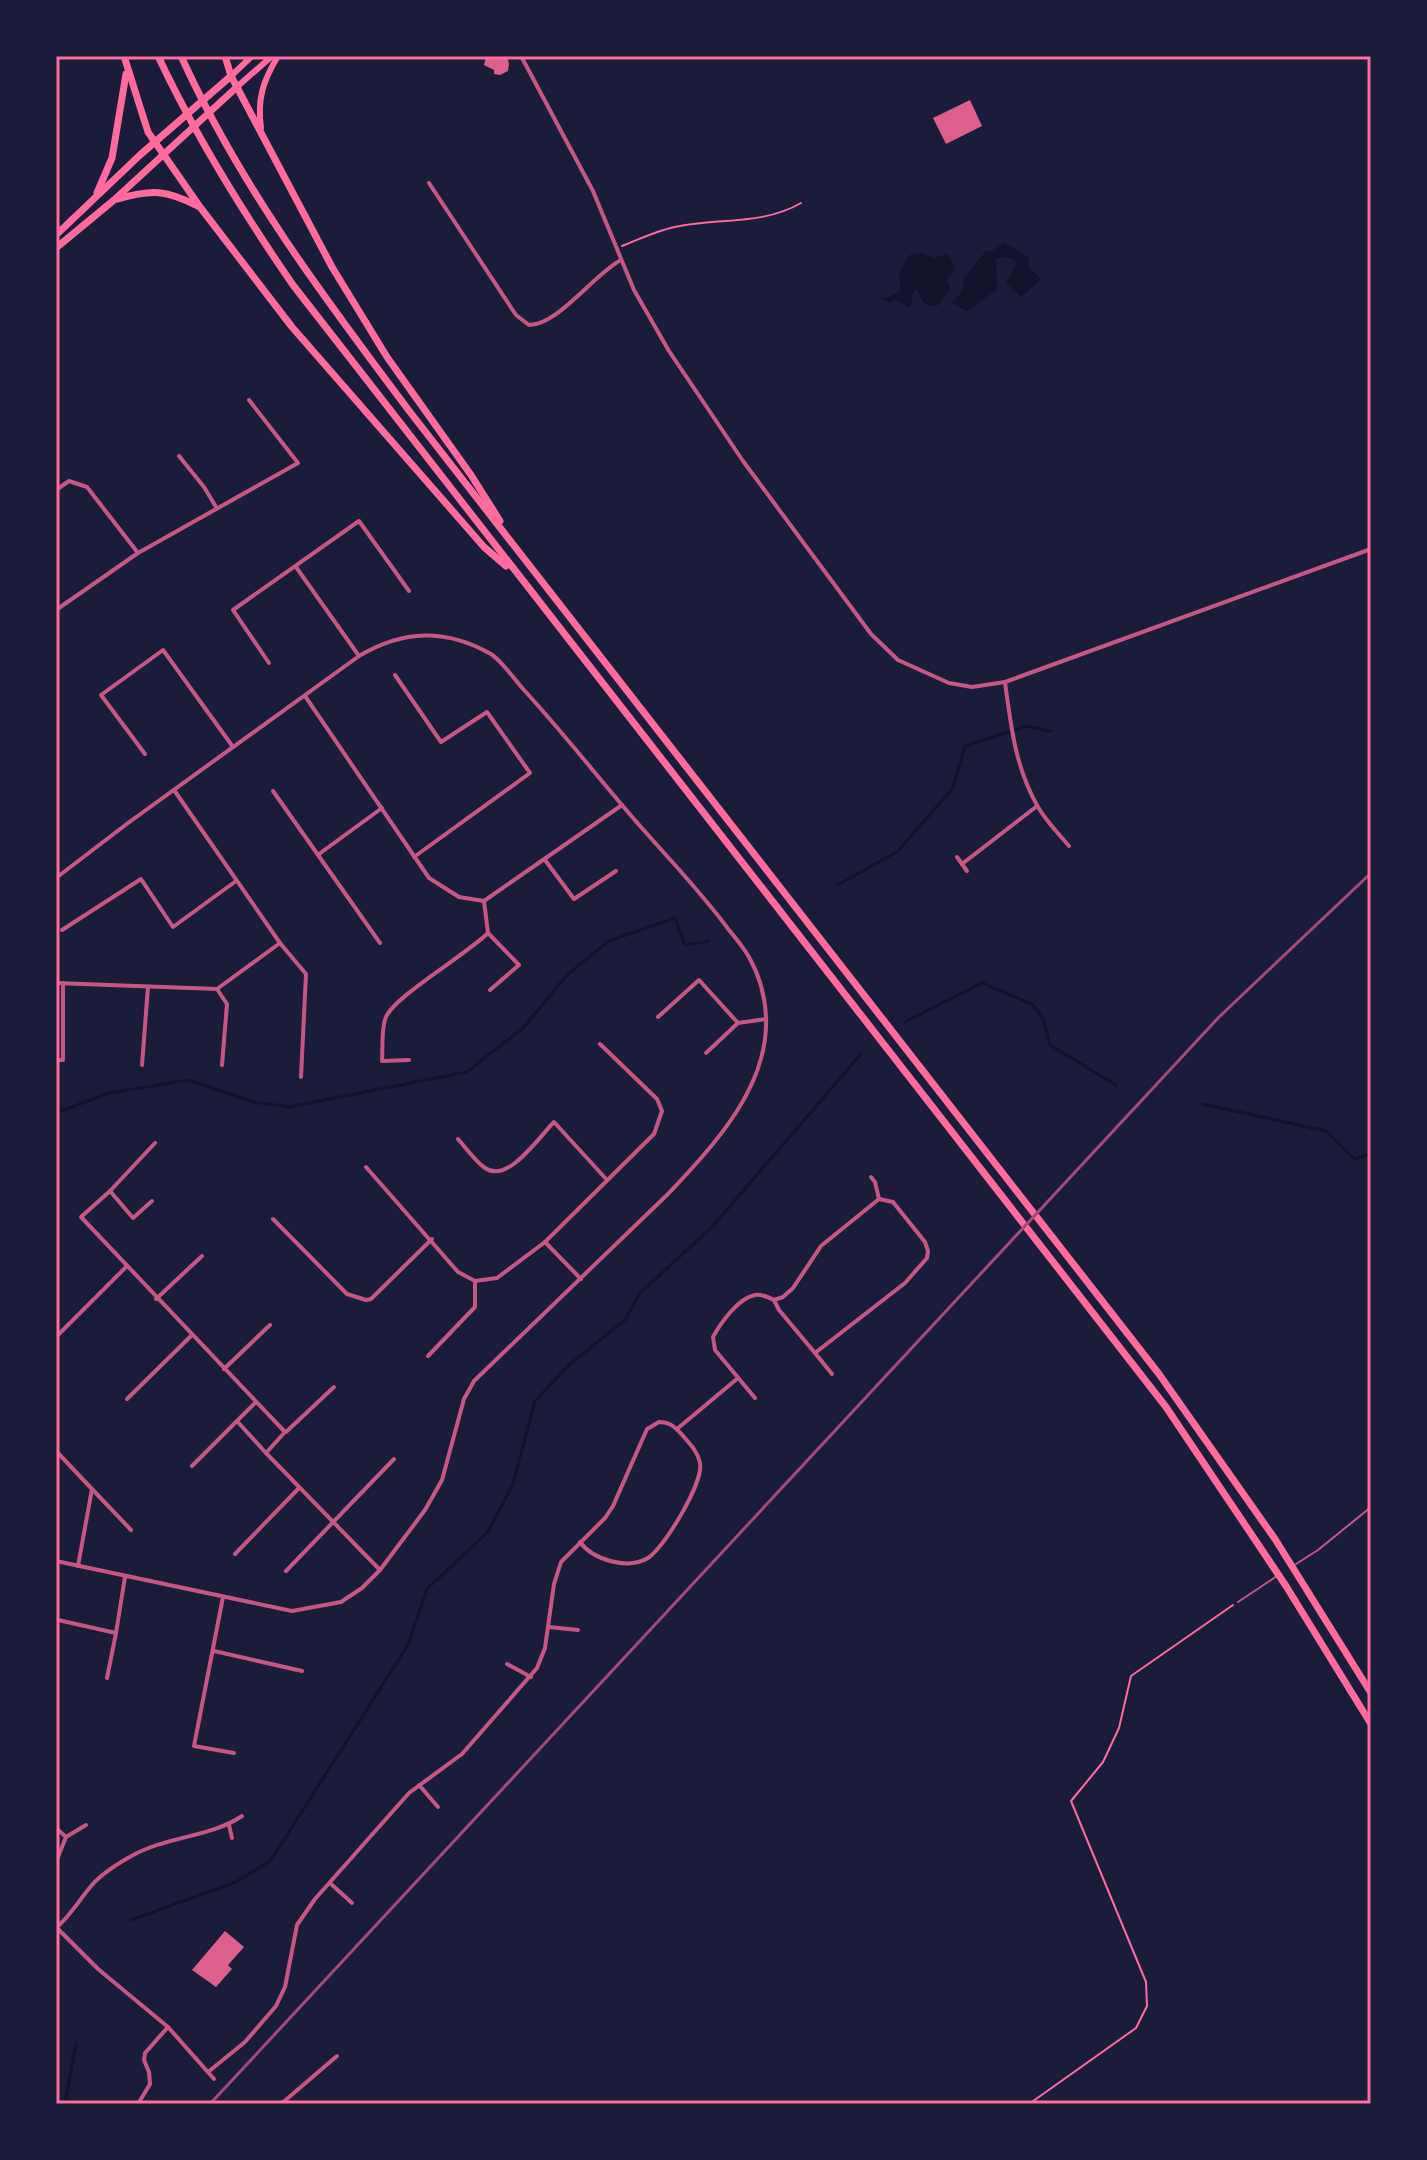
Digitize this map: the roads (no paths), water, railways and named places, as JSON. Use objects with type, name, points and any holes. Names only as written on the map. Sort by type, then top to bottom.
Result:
[{"type":"highway","points":[[124,56],[148,132],[200,207],[302,339],[484,547],[520,578]]},
{"type":"highway","points":[[158,56],[201,143],[246,218],[293,285],[1166,1407],[1286,1586],[1371,1724]]},
{"type":"highway","points":[[181,56],[214,123],[277,230],[362,349],[1159,1374],[1275,1539],[1371,1693]]},
{"type":"highway","points":[[225,56],[231,76],[261,128],[303,215],[387,357],[471,475],[522,555]]},
{"type":"highway","points":[[94,198],[112,158],[127,70]]},
{"type":"highway","points":[[56,235],[231,76]]},
{"type":"highway","points":[[56,248],[114,200],[238,86]]},
{"type":"highway","points":[[114,200],[160,191],[174,194],[200,207]]},
{"type":"highway","points":[[77,215],[85,224]]},
{"type":"main road","points":[[231,76],[252,56]]},
{"type":"main road","points":[[238,86],[275,56]]},
{"type":"main road","points":[[261,128],[260,89],[275,56]]},
{"type":"street","points":[[521,56],[593,191],[634,290],[669,351],[743,461],[871,634],[898,660],[949,683],[972,687],[1005,682],[1371,549]]},
{"type":"street","points":[[429,183],[516,315],[529,325],[538,325],[551,318],[606,268],[621,260]]},
{"type":"street","points":[[56,610],[138,553],[298,463],[249,400]]},
{"type":"street","points":[[179,456],[216,507]]},
{"type":"street","points":[[56,490],[69,481],[87,487],[138,553]]},
{"type":"street","points":[[269,663],[233,610],[359,521],[409,591]]},
{"type":"street","points":[[295,567],[359,656]]},
{"type":"street","points":[[56,878],[359,656],[396,638],[424,634],[456,639],[493,655],[695,888],[750,958],[763,991],[766,1019],[755,1082],[727,1124],[700,1160],[669,1193],[474,1381],[464,1399],[442,1480],[425,1510],[380,1570],[362,1588],[341,1602],[292,1611],[56,1561]]},
{"type":"street","points":[[145,754],[101,695],[163,650],[234,747]]},
{"type":"street","points":[[395,675],[441,742],[487,712],[530,773],[414,857]]},
{"type":"street","points":[[1005,682],[1014,753],[1037,806],[1069,846]]},
{"type":"street","points":[[305,696],[429,878],[459,897],[484,901],[622,805]]},
{"type":"street","points":[[174,790],[280,943],[306,974],[301,1077]]},
{"type":"street","points":[[273,791],[380,943]]},
{"type":"street","points":[[962,864],[1037,806]]},
{"type":"street","points":[[318,855],[382,808]]},
{"type":"street","points":[[957,857],[967,871]]},
{"type":"street","points":[[545,860],[574,899],[616,871]]},
{"type":"street","points":[[62,930],[141,879],[173,927],[236,881]]},
{"type":"street","points":[[484,901],[488,933],[519,965],[490,990]]},
{"type":"street","points":[[409,1060],[382,1061],[386,1016],[411,992],[475,946],[488,933]]},
{"type":"street","points":[[56,983],[217,989],[280,943]]},
{"type":"street","points":[[658,1017],[699,980],[738,1023]]},
{"type":"street","points":[[56,1060],[63,1060],[63,983]]},
{"type":"street","points":[[142,1065],[148,986]]},
{"type":"street","points":[[217,989],[227,1004],[222,1065]]},
{"type":"street","points":[[706,1053],[738,1023],[766,1019]]},
{"type":"street","points":[[366,1167],[458,1272],[475,1281],[497,1278],[545,1242],[654,1134],[662,1111],[657,1099],[600,1044]]},
{"type":"street","points":[[458,1139],[486,1169],[500,1172],[513,1166],[554,1122],[607,1180]]},
{"type":"street","points":[[155,1143],[81,1217],[285,1432]]},
{"type":"street","points":[[871,1177],[879,1199]]},
{"type":"street","points":[[110,1191],[133,1218],[152,1201]]},
{"type":"street","points":[[755,1398],[715,1350],[715,1334],[750,1296],[758,1294],[774,1300],[783,1297],[793,1288],[821,1246],[879,1199]]},
{"type":"street","points":[[815,1353],[905,1283],[927,1258],[925,1242],[893,1202],[879,1199]]},
{"type":"street","points":[[273,1219],[347,1294],[366,1300],[371,1299],[432,1239]]},
{"type":"street","points":[[545,1242],[581,1279]]},
{"type":"street","points":[[156,1299],[202,1256]]},
{"type":"street","points":[[59,1334],[126,1267]]},
{"type":"street","points":[[428,1356],[475,1307],[475,1281]]},
{"type":"street","points":[[774,1300],[832,1374]]},
{"type":"street","points":[[224,1369],[270,1325]]},
{"type":"street","points":[[127,1399],[192,1335]]},
{"type":"street","points":[[677,1429],[738,1378]]},
{"type":"street","points":[[266,1453],[334,1387]]},
{"type":"street","points":[[192,1466],[256,1402]]},
{"type":"street","points":[[237,1421],[380,1570]]},
{"type":"street","points":[[208,2072],[245,2042],[276,2006],[285,1987],[297,1925],[330,1883],[419,1785],[462,1754],[531,1677],[542,1659],[557,1572],[568,1553],[613,1506],[647,1429],[654,1423],[664,1422],[677,1429],[697,1453],[700,1479],[658,1550],[638,1562],[614,1562],[586,1549],[580,1542]]},
{"type":"street","points":[[56,1451],[131,1530]]},
{"type":"street","points":[[286,1571],[394,1459]]},
{"type":"street","points":[[235,1554],[299,1488]]},
{"type":"street","points":[[78,1566],[92,1489]]},
{"type":"street","points":[[107,1678],[125,1577]]},
{"type":"street","points":[[223,1597],[194,1746],[234,1753]]},
{"type":"street","points":[[58,1620],[116,1633]]},
{"type":"street","points":[[549,1627],[578,1630]]},
{"type":"street","points":[[214,1651],[302,1671]]},
{"type":"street","points":[[507,1664],[531,1677]]},
{"type":"street","points":[[419,1785],[438,1807]]},
{"type":"street","points":[[214,2079],[168,2027],[98,1969],[56,1928],[73,1913],[94,1882],[130,1857],[159,1844],[229,1825],[242,1816]]},
{"type":"street","points":[[56,1862],[66,1837],[86,1825]]},
{"type":"street","points":[[229,1825],[232,1838]]},
{"type":"street","points":[[56,1828],[66,1837]]},
{"type":"street","points":[[330,1883],[352,1903]]},
{"type":"street","points":[[138,2104],[150,2084],[145,2053],[168,2027]]},
{"type":"street","points":[[281,2104],[337,2056]]},
{"type":"lane","points":[[1293,1566],[1371,1507]]},
{"type":"lane","points":[[1238,1602],[1280,1574]]},
{"type":"waterway","points":[[838,885],[898,851],[953,788],[965,746],[1027,726],[1050,731]]},
{"type":"waterway","points":[[56,1113],[109,1093],[189,1080],[254,1102],[289,1107],[467,1072],[523,1028],[567,975],[609,941],[675,918],[685,945],[709,941]]},
{"type":"waterway","points":[[905,1022],[982,983],[1032,1004],[1043,1018],[1050,1045],[1116,1085]]},
{"type":"waterway","points":[[131,1920],[236,1882],[271,1860],[408,1645],[427,1589],[488,1532],[513,1484],[535,1401],[568,1366],[625,1320],[639,1294],[712,1227],[861,1054]]},
{"type":"waterway","points":[[1203,1104],[1326,1131],[1354,1159],[1371,1154]]},
{"type":"waterway","points":[[65,2104],[76,2043]]},
{"type":"railway","points":[[210,2104],[1219,1017],[1371,873]]}]
